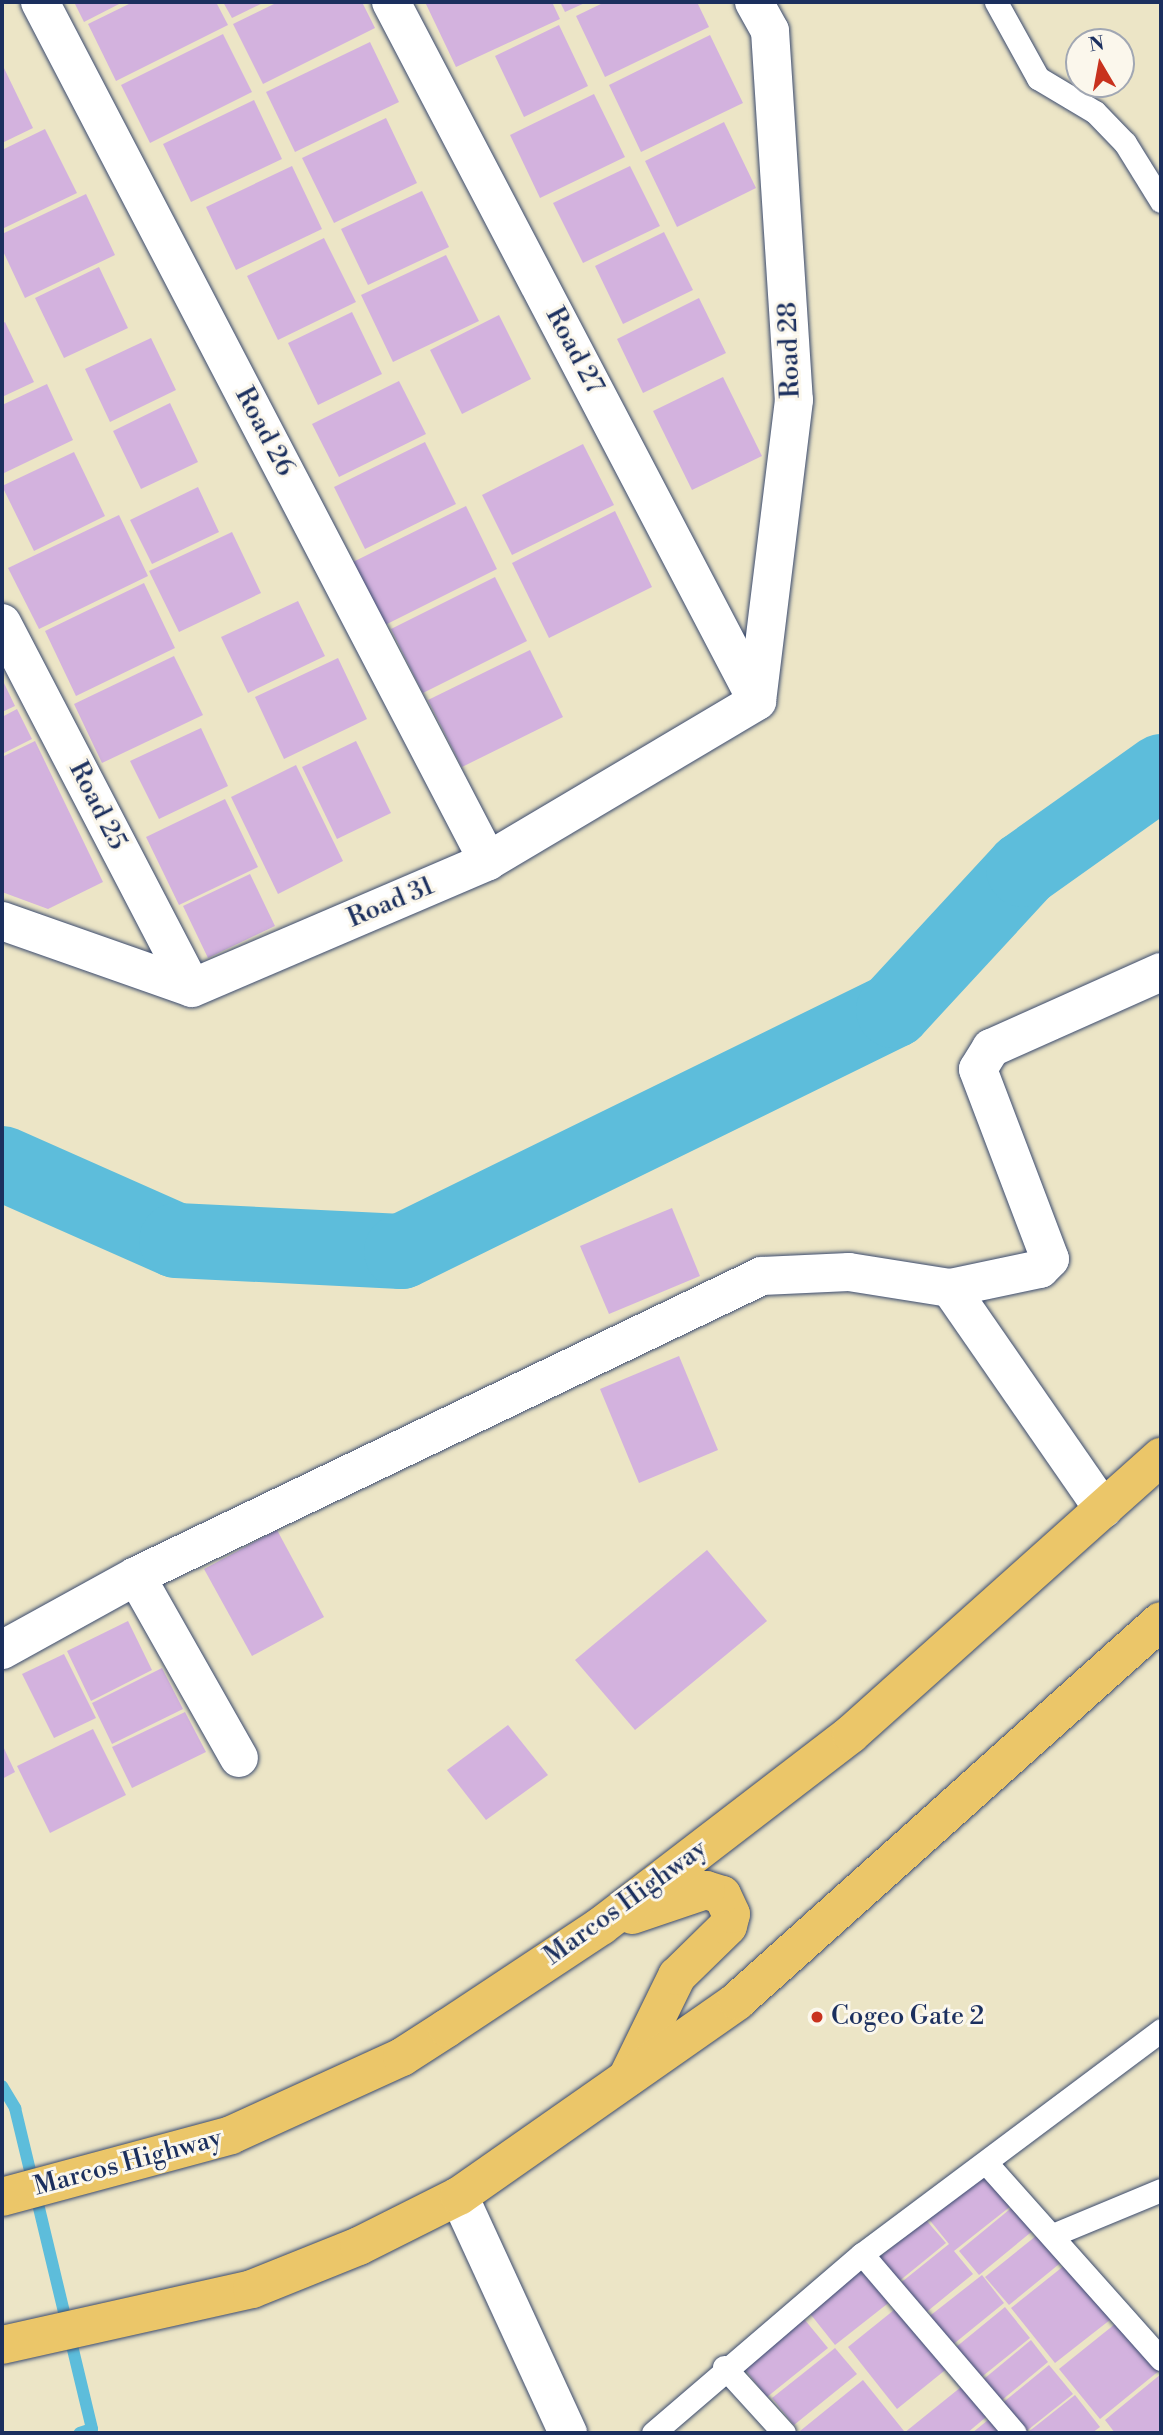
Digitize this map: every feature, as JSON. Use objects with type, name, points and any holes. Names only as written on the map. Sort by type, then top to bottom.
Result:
[{"type":"main road","name":"Marcos Highway","points":[[9,2196],[231,2136],[381,2067],[601,1926],[851,1734],[1161,1457]]},
{"type":"main road","points":[[18,2341],[252,2289],[359,2246],[459,2196],[623,2085],[737,2001],[1161,1621]]},
{"type":"main road","points":[[601,1926],[706,1890],[722,1895],[731,1914],[728,1926],[677,1976],[623,2085]]},
{"type":"street","name":"Road 26","points":[[40,2],[488,862]]},
{"type":"street","name":"Road 27","points":[[391,2],[757,701]]},
{"type":"street","name":"Road 28","points":[[754,2],[770,31],[794,400],[757,701]]},
{"type":"street","name":"Road 25","points":[[2,623],[192,988]]},
{"type":"street","name":"Road 31","points":[[192,988],[488,862],[757,701]]},
{"type":"street","points":[[2,921],[192,988]]},
{"type":"street","points":[[2,1650],[136,1576],[762,1276],[849,1272],[950,1288],[1040,1269],[1050,1259],[978,1069],[992,1048],[1161,972]]},
{"type":"street","points":[[950,1288],[1102,1510]]},
{"type":"street","points":[[136,1576],[239,1758]]},
{"type":"street","points":[[459,2196],[568,2433]]},
{"type":"lane","points":[[996,2],[1038,78],[1095,112],[1125,143],[1161,201]]},
{"type":"lane","points":[[653,2433],[724,2367],[862,2254],[988,2165],[1161,2031]]},
{"type":"lane","points":[[988,2165],[1055,2234],[1161,2359]]},
{"type":"lane","points":[[1055,2234],[1161,2190]]},
{"type":"lane","points":[[862,2254],[1014,2433]]},
{"type":"lane","points":[[724,2367],[784,2433]]},
{"type":"building","points":[[74,2],[123,2],[84,22]]},
{"type":"building","points":[[133,2],[216,2],[228,25],[116,81],[88,24]]},
{"type":"building","points":[[223,2],[265,2],[232,18]]},
{"type":"building","points":[[278,2],[362,2],[375,28],[263,84],[233,24]]},
{"type":"building","points":[[425,2],[552,2],[560,19],[456,67]]},
{"type":"building","points":[[560,2],[587,2],[565,12]]},
{"type":"building","points":[[605,2],[697,2],[709,27],[605,77],[576,16]]},
{"type":"building","points":[[559,25],[588,86],[524,117],[495,56]]},
{"type":"building","points":[[223,34],[252,92],[150,143],[121,85]]},
{"type":"building","points":[[710,35],[743,103],[641,152],[609,85]]},
{"type":"building","points":[[370,42],[399,102],[295,152],[266,92]]},
{"type":"building","points":[[2,64],[33,128],[2,143]]},
{"type":"building","points":[[594,94],[625,157],[540,198],[510,135]]},
{"type":"building","points":[[254,100],[282,159],[191,202],[163,144]]},
{"type":"building","points":[[386,118],[417,183],[334,223],[302,158]]},
{"type":"building","points":[[724,122],[756,188],[677,227],[645,161]]},
{"type":"building","points":[[45,129],[77,193],[2,229],[2,150]]},
{"type":"building","points":[[292,166],[322,229],[236,270],[206,207]]},
{"type":"building","points":[[630,166],[660,226],[583,263],[553,203]]},
{"type":"building","points":[[422,191],[449,247],[368,285],[341,229]]},
{"type":"building","points":[[86,194],[115,255],[25,298],[2,249],[2,234]]},
{"type":"building","points":[[664,232],[693,290],[623,324],[595,266]]},
{"type":"building","points":[[324,238],[356,302],[278,340],[247,276]]},
{"type":"building","points":[[446,255],[479,321],[393,362],[361,295]]},
{"type":"building","points":[[99,267],[128,328],[64,358],[35,298]]},
{"type":"building","points":[[699,298],[726,353],[643,393],[617,339]]},
{"type":"building","points":[[352,312],[382,374],[318,405],[288,343]]},
{"type":"building","points":[[499,315],[531,379],[462,414],[430,350]]},
{"type":"building","points":[[5,322],[34,382],[2,397],[2,324]]},
{"type":"building","points":[[151,338],[176,390],[110,422],[85,369]]},
{"type":"building","points":[[723,377],[762,456],[692,490],[653,411]]},
{"type":"building","points":[[399,381],[426,434],[339,477],[312,424]]},
{"type":"building","points":[[47,384],[73,440],[2,474],[2,405]]},
{"type":"building","points":[[170,403],[198,462],[141,489],[113,431]]},
{"type":"building","points":[[425,442],[456,504],[365,549],[334,487]]},
{"type":"building","points":[[583,444],[614,505],[512,555],[482,495]]},
{"type":"building","points":[[74,452],[105,516],[34,551],[2,486]]},
{"type":"building","points":[[198,487],[219,532],[152,564],[130,520]]},
{"type":"building","points":[[466,506],[497,569],[385,625],[353,562]]},
{"type":"building","points":[[615,511],[652,587],[549,638],[512,563]]},
{"type":"building","points":[[119,515],[148,576],[39,629],[8,568]]},
{"type":"building","points":[[232,532],[261,593],[179,632],[149,571]]},
{"type":"building","points":[[495,577],[527,641],[423,693],[391,629]]},
{"type":"building","points":[[144,583],[175,648],[76,696],[45,631]]},
{"type":"building","points":[[298,601],[325,656],[248,693],[221,637]]},
{"type":"building","points":[[530,650],[563,717],[462,767],[428,700]]},
{"type":"building","points":[[174,656],[203,715],[102,763],[74,704]]},
{"type":"building","points":[[338,658],[367,719],[284,759],[255,697]]},
{"type":"building","points":[[2,679],[15,706],[2,712]]},
{"type":"building","points":[[17,709],[32,739],[2,754],[2,717]]},
{"type":"building","points":[[201,728],[228,786],[159,819],[130,761]]},
{"type":"building","points":[[35,741],[103,882],[48,909],[2,892],[2,757]]},
{"type":"building","points":[[356,741],[391,813],[337,839],[302,767]]},
{"type":"building","points":[[296,765],[343,861],[278,894],[231,797]]},
{"type":"building","points":[[225,799],[258,867],[179,905],[146,837]]},
{"type":"building","points":[[250,874],[275,926],[208,958],[183,906]]},
{"type":"building","points":[[672,1208],[700,1276],[609,1314],[580,1246]]},
{"type":"building","points":[[679,1356],[718,1450],[639,1483],[600,1389]]},
{"type":"building","points":[[277,1530],[324,1617],[252,1656],[204,1569]]},
{"type":"building","points":[[707,1550],[767,1621],[635,1730],[575,1660]]},
{"type":"building","points":[[128,1621],[152,1670],[91,1701],[67,1651]]},
{"type":"building","points":[[64,1654],[96,1718],[54,1738],[22,1674]]},
{"type":"building","points":[[162,1668],[183,1709],[112,1744],[92,1703]]},
{"type":"building","points":[[185,1712],[206,1752],[132,1788],[112,1747]]},
{"type":"building","points":[[508,1725],[548,1775],[486,1820],[447,1770]]},
{"type":"building","points":[[93,1729],[126,1795],[50,1833],[17,1766]]},
{"type":"building","points":[[2,1744],[15,1772],[2,1779]]},
{"type":"building","points":[[989,2169],[1016,2202],[954,2251],[973,2274],[918,2319],[893,2289],[949,2244],[928,2218]]},
{"type":"building","points":[[1015,2205],[1035,2229],[979,2275],[959,2251]]},
{"type":"building","points":[[926,2220],[946,2243],[892,2287],[872,2263]]},
{"type":"building","points":[[1046,2228],[1069,2256],[1009,2305],[985,2277]]},
{"type":"building","points":[[1070,2261],[1115,2316],[1055,2363],[1011,2308]]},
{"type":"building","points":[[867,2263],[896,2297],[835,2345],[808,2311]]},
{"type":"building","points":[[982,2275],[1004,2303],[945,2351],[922,2322]]},
{"type":"building","points":[[899,2306],[949,2367],[897,2409],[848,2347]]},
{"type":"building","points":[[1005,2307],[1030,2338],[974,2383],[950,2352]]},
{"type":"building","points":[[800,2314],[828,2348],[767,2397],[740,2363]]},
{"type":"building","points":[[1120,2320],[1160,2370],[1100,2419],[1059,2369]]},
{"type":"building","points":[[1031,2340],[1048,2362],[996,2405],[979,2383]]},
{"type":"building","points":[[835,2348],[857,2374],[794,2425],[772,2398]]},
{"type":"building","points":[[1049,2365],[1073,2394],[1024,2433],[1000,2405]]},
{"type":"building","points":[[1161,2374],[1161,2431],[1115,2433],[1105,2420]]},
{"type":"building","points":[[863,2380],[904,2431],[800,2431]]},
{"type":"building","points":[[966,2383],[991,2413],[967,2433],[904,2433]]},
{"type":"building","points":[[1075,2395],[1100,2427],[1092,2433],[1027,2433]]},
{"type":"building","points":[[993,2416],[1008,2433],[972,2433]]},
{"type":"waterway","points":[[2,1163],[176,1240],[401,1251],[893,1010],[1023,869],[1161,771]]},
{"type":"waterway","points":[[2,2086],[15,2108],[92,2429],[80,2433]]},
{"type":"place","name":"Cogeo Gate 2","points":[[817,2017]]}]
